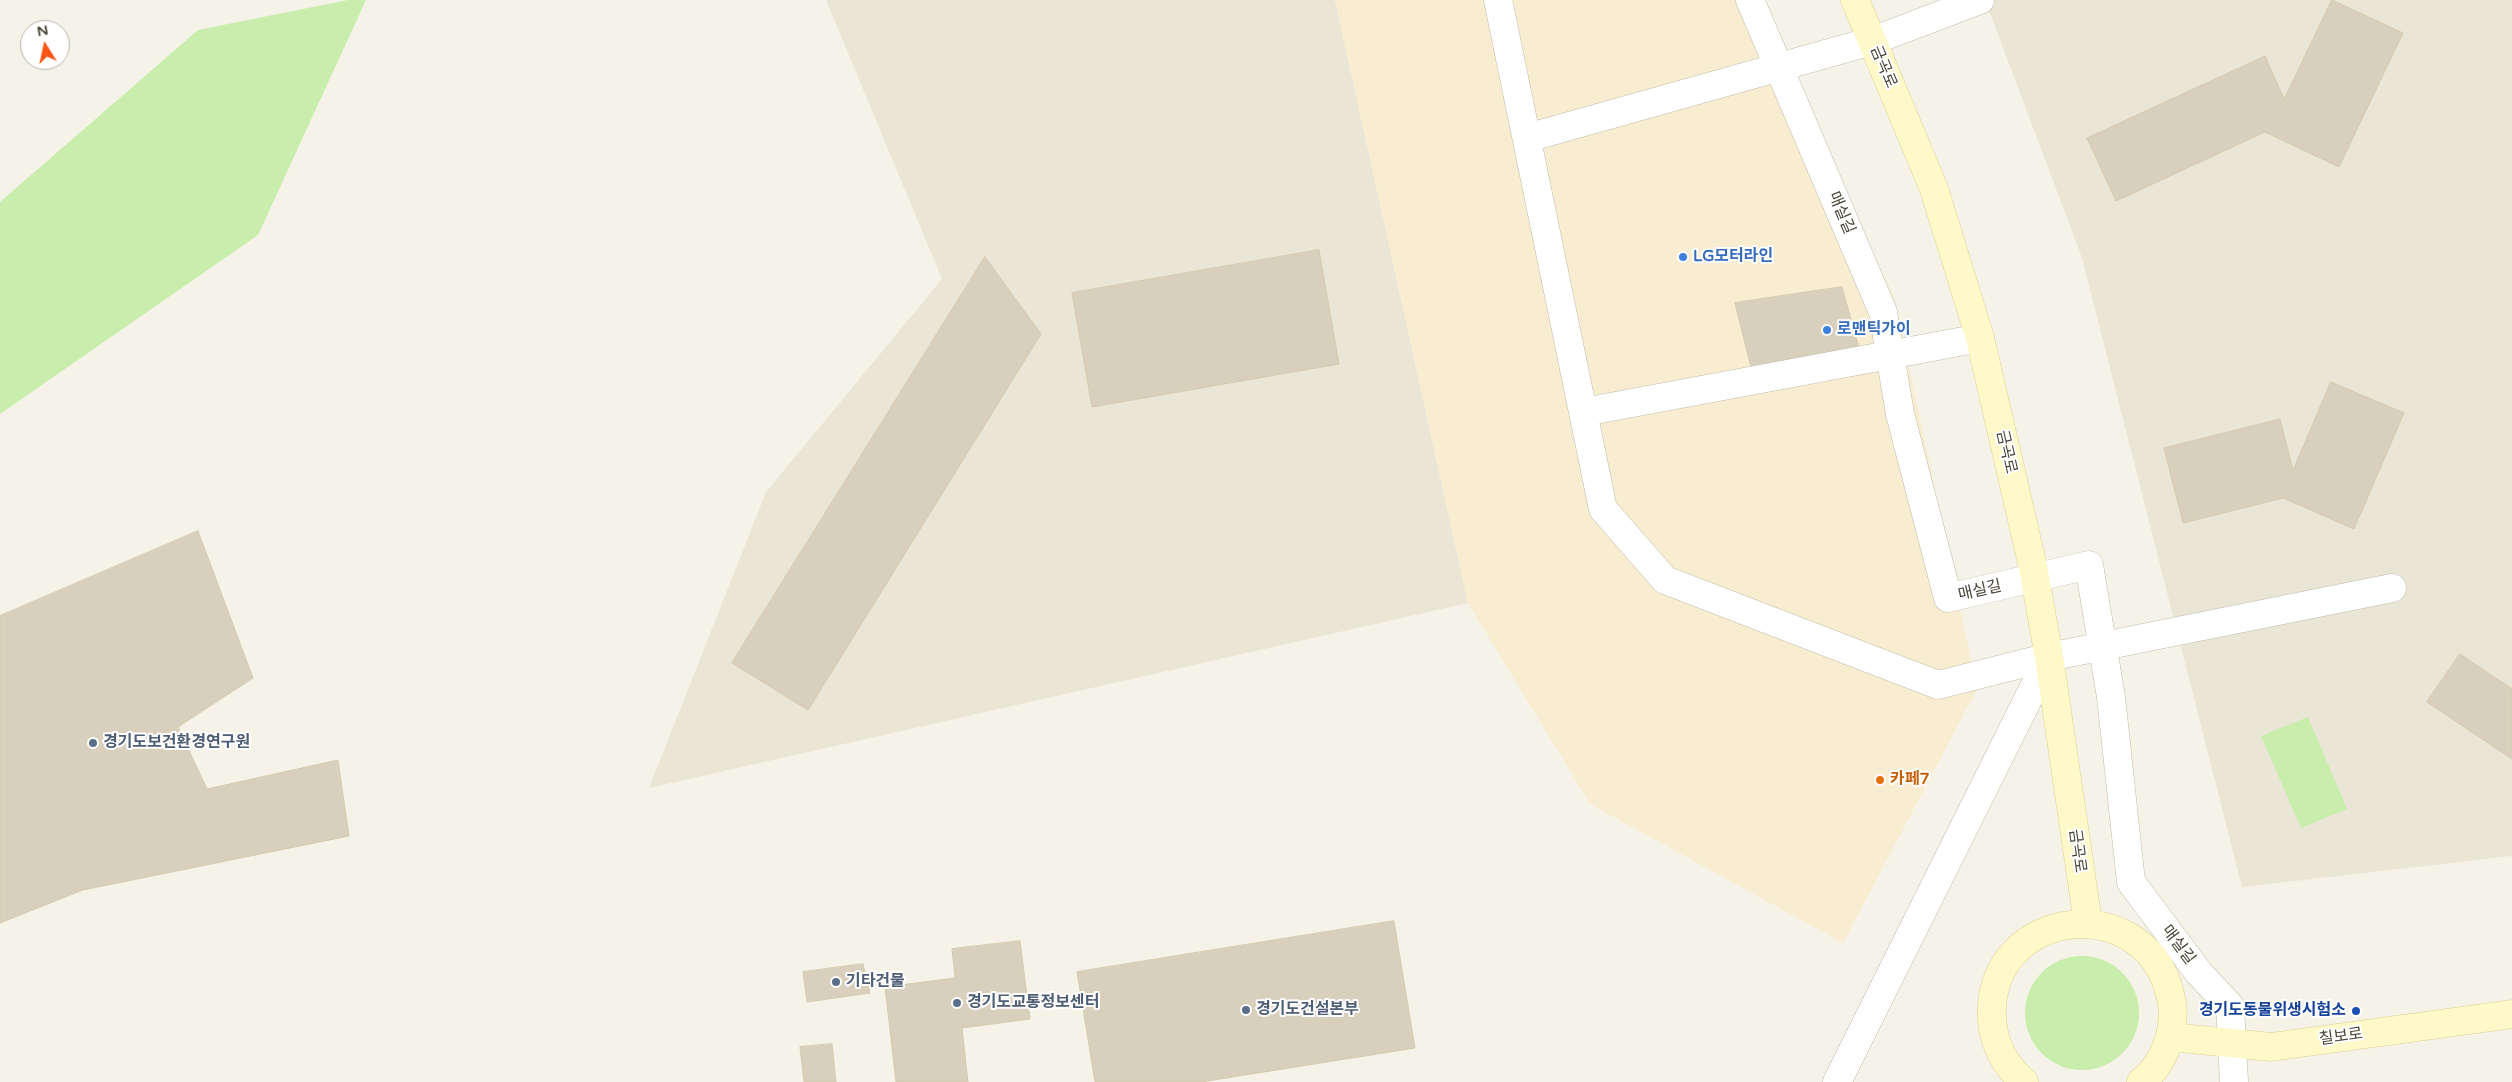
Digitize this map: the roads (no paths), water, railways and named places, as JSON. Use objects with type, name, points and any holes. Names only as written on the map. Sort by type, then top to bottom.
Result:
[{"type":"main road","name":"금곡로","points":[[1855,0],[1934,189],[1980,338],[2034,578],[2049,657],[2088,923]]},
{"type":"main road","points":[[2024,1082],[2016,1076],[2001,1056],[1993,1032],[1991,1008],[1996,984],[2007,962],[2024,944],[2043,931],[2065,925],[2088,923],[2110,927],[2131,936],[2148,950],[2161,968],[2170,990],[2174,1013],[2170,1037],[2161,1059],[2141,1082]]},
{"type":"main road","name":"칠보로","points":[[2170,1037],[2271,1047],[2512,1014]]},
{"type":"street","points":[[1498,0],[1604,509],[1665,580],[1938,685],[2049,657],[2392,588]]},
{"type":"street","name":"매실길","points":[[1750,0],[1883,312],[1900,414],[1948,598],[2089,565],[2111,696],[2131,882],[2199,974],[2230,1006],[2234,1082]]},
{"type":"street","points":[[1527,138],[1872,41],[1980,0]]},
{"type":"street","points":[[1584,412],[1980,338]]},
{"type":"street","points":[[1838,1082],[2049,657]]},
{"type":"place","name":"LG모터라인","points":[[1683,257]]},
{"type":"place","name":"로맨틱가이","points":[[1827,330]]},
{"type":"place","name":"경기도보건환경연구원","points":[[93,743]]},
{"type":"place","name":"카페7","points":[[1880,780]]},
{"type":"place","name":"기타건물","points":[[836,982]]},
{"type":"place","name":"경기도교통정보센터","points":[[957,1003]]},
{"type":"place","name":"경기도건설본부","points":[[1246,1010]]},
{"type":"place","name":"경기도동물위생시험소","points":[[2356,1011]]}]
